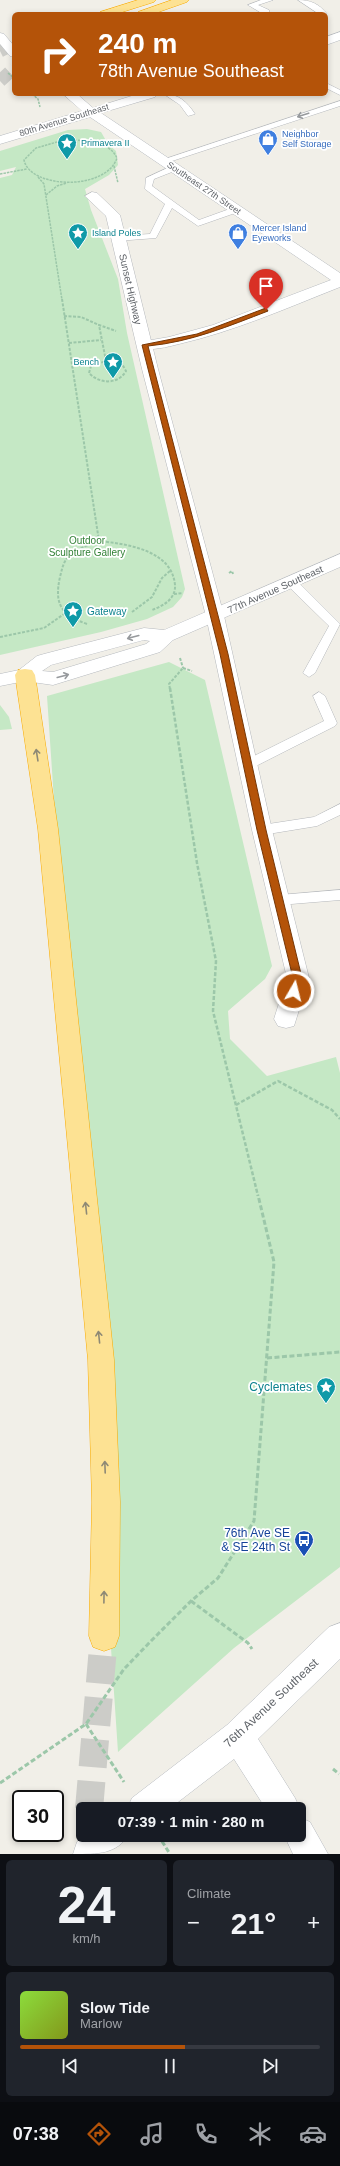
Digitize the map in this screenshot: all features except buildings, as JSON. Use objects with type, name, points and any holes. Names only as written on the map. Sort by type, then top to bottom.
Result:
[{"type":"highway","points":[[111,12],[150,0]]},
{"type":"highway","points":[[148,12],[183,0]]},
{"type":"highway","points":[[25,675],[49,837],[101,1360],[106,1502],[104,1636]]},
{"type":"street","points":[[328,40],[340,36]]},
{"type":"street","points":[[0,37],[12,51]]},
{"type":"street","name":"Southeast 27th Street","points":[[71,96],[91,112],[340,281]]},
{"type":"street","name":"80th Avenue Southeast","points":[[0,140],[144,96]]},
{"type":"street","name":"Sunset Highway","points":[[92,196],[113,215],[215,616],[249,764],[262,830],[298,978],[286,1019]]},
{"type":"street","points":[[145,345],[169,342],[199,335],[340,281]]},
{"type":"street","name":"77th Avenue Southeast","points":[[0,680],[25,675],[53,679],[83,671],[153,648],[166,636],[215,616],[340,560]]},
{"type":"street","name":"76th Avenue Southeast","points":[[152,1802],[238,1736],[340,1638]]},
{"type":"street","points":[[238,1736],[280,1802]]},
{"type":"street","points":[[88,1854],[103,1842]]},
{"type":"street","points":[[305,1842],[312,1854]]},
{"type":"lane","points":[[266,12],[252,5],[269,0]]},
{"type":"lane","points":[[302,0],[313,5],[321,12]]},
{"type":"lane","points":[[328,86],[340,93]]},
{"type":"lane","points":[[171,96],[182,103],[192,114]]},
{"type":"lane","points":[[235,210],[198,223],[148,188],[150,178],[168,164],[340,103]]},
{"type":"lane","points":[[168,164],[264,133],[271,135]]},
{"type":"lane","points":[[119,239],[153,236],[170,203]]},
{"type":"lane","points":[[291,582],[335,625],[309,673]]},
{"type":"lane","points":[[249,764],[331,723],[319,696]]},
{"type":"lane","points":[[262,830],[317,821],[340,809]]},
{"type":"lane","points":[[279,900],[340,895]]},
{"type":"path","points":[[34,96],[38,99],[41,109]]},
{"type":"path","points":[[46,195],[57,186],[102,176],[114,166],[116,161],[115,156],[106,146],[88,140],[70,139],[52,141],[33,149],[24,160],[27,169],[38,177],[44,184],[99,542]]},
{"type":"path","points":[[114,166],[118,183]]},
{"type":"path","points":[[0,174],[27,169]]},
{"type":"path","points":[[38,177],[70,182]]},
{"type":"path","points":[[64,316],[81,317],[99,326],[121,332]]},
{"type":"path","points":[[99,326],[106,361]]},
{"type":"path","points":[[68,343],[101,340]]},
{"type":"path","points":[[106,361],[122,364],[126,371],[125,374],[118,380],[106,382],[91,376],[89,373],[91,366],[106,361]]},
{"type":"path","points":[[88,624],[75,621],[64,614],[58,601],[56,589],[64,562],[85,546],[99,542],[123,543],[141,549],[158,558],[171,570],[175,581],[174,594]]},
{"type":"path","points":[[126,615],[143,606],[152,597],[162,578],[171,570]]},
{"type":"path","points":[[150,611],[162,606],[174,594],[183,592]]},
{"type":"path","points":[[162,606],[164,612]]},
{"type":"path","points":[[0,637],[39,629],[55,622],[64,614]]},
{"type":"path","points":[[0,1783],[86,1724],[124,1669],[191,1601],[218,1578],[254,1521],[274,1262],[213,1012],[216,962],[197,862],[173,719],[169,684],[183,667],[192,671]]},
{"type":"path","points":[[236,1105],[278,1081],[332,1110],[340,1119]]},
{"type":"path","points":[[266,1358],[340,1352]]},
{"type":"path","points":[[191,1601],[248,1643],[252,1649]]},
{"type":"path","points":[[86,1724],[111,1760]]},
{"type":"path","points":[[333,1769],[339,1774]]},
{"type":"path","points":[[162,1842],[170,1854]]},
{"type":"green space","name":"Outdoor Sculpture Gallery","points":[[87,129],[101,132],[108,144],[116,151],[118,165],[109,175],[85,189],[91,210],[118,279],[127,333],[185,589],[182,597],[173,607],[147,619],[101,632],[0,655],[0,178],[12,175],[16,167],[0,171],[0,151],[68,130]]},
{"type":"green space","points":[[169,662],[205,680],[272,966],[265,979],[228,1011],[230,1039],[267,1076],[336,1057],[340,1073],[340,1567],[234,1648],[118,1752],[47,696]]},
{"type":"green space","points":[[0,705],[9,717],[12,729],[0,730]]},
{"type":"tunnel","points":[[0,51],[12,45]]},
{"type":"tunnel","points":[[0,81],[12,70]]},
{"type":"tunnel","points":[[90,1802],[104,1636]]},
{"type":"place","name":"Neighbor Self Storage","points":[[268,156]]},
{"type":"place","name":"Primavera II","points":[[67,160]]},
{"type":"place","name":"Island Poles","points":[[78,250]]},
{"type":"place","name":"Mercer Island Eyeworks","points":[[238,250]]},
{"type":"place","name":"Bench","points":[[113,379]]},
{"type":"place","name":"Gateway","points":[[73,628]]},
{"type":"place","name":"Cyclemates","points":[[326,1404]]},
{"type":"place","name":"76th Ave SE & SE 24th St","points":[[304,1557]]},
{"type":"route","points":[[266,310],[199,335],[169,342],[145,345],[224,654],[249,764],[262,830],[298,978],[294,991]]}]
